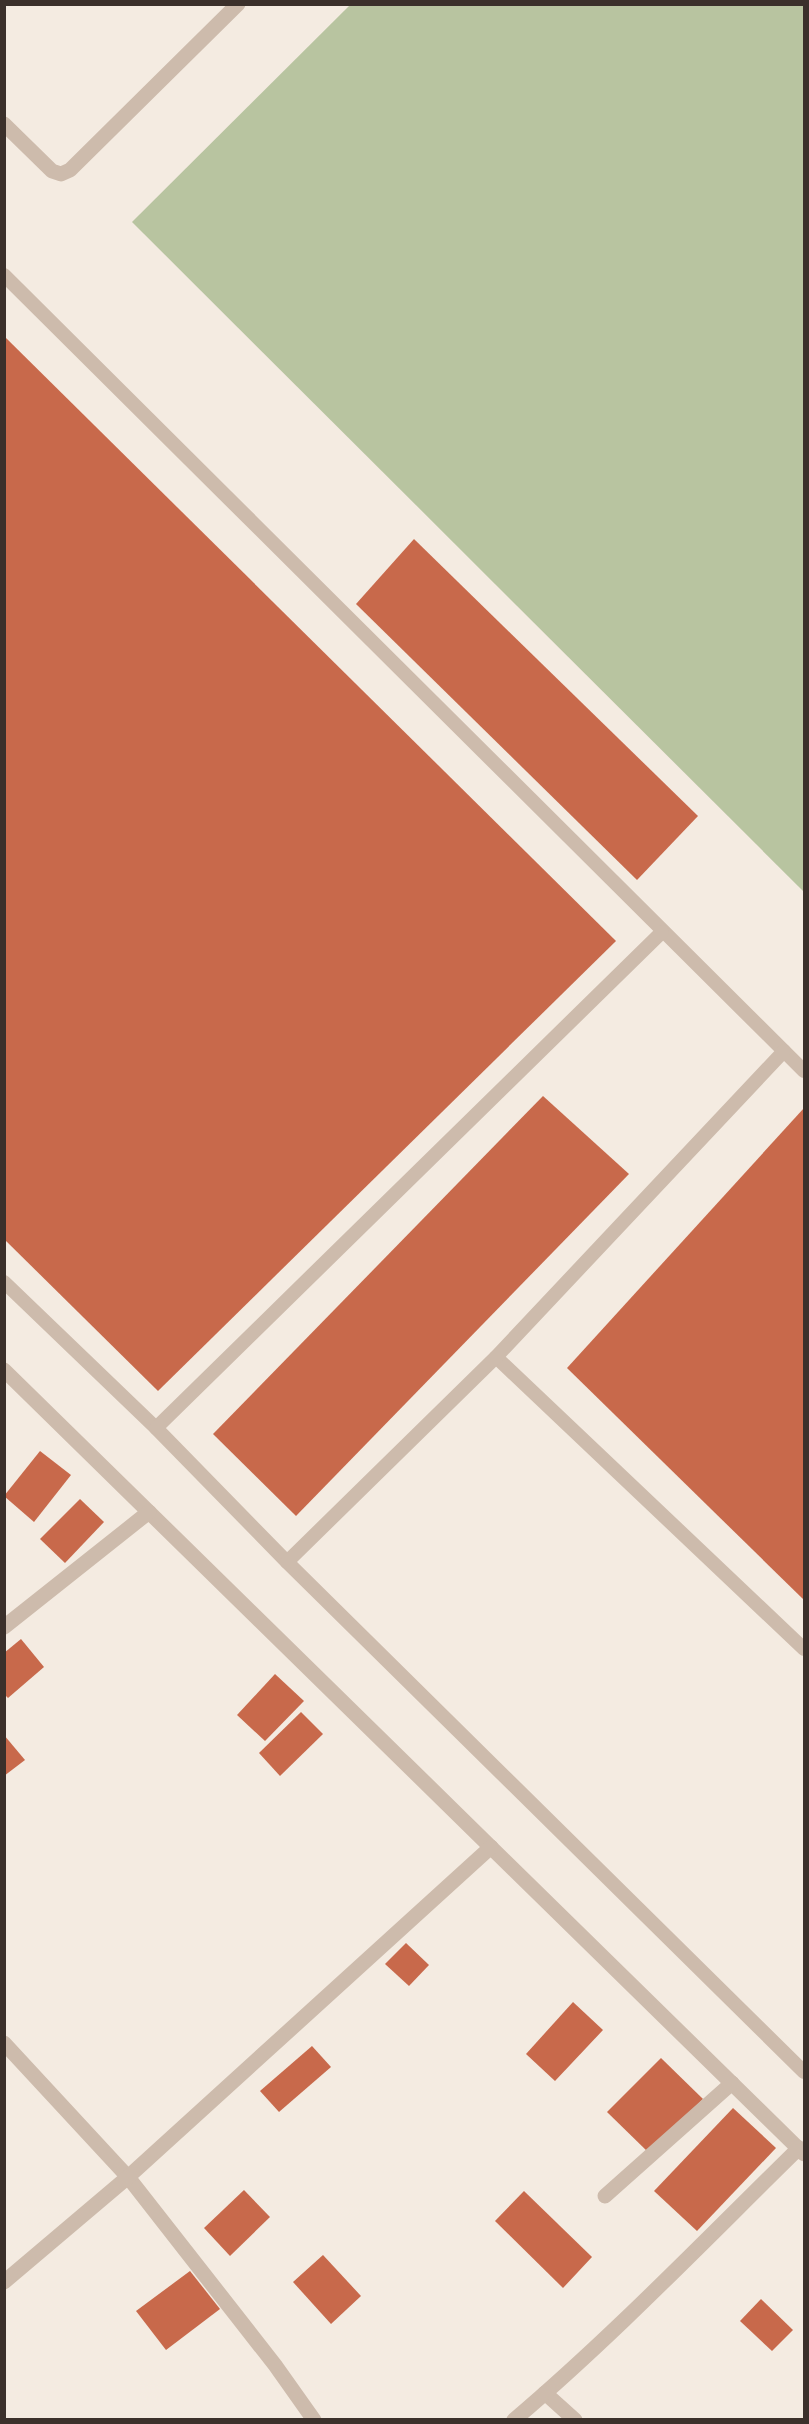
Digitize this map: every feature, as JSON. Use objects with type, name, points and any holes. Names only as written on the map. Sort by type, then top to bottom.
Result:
[{"type":"street","points":[[4,124],[52,171],[61,174],[70,170],[238,4]]},
{"type":"street","points":[[4,1370],[802,2151],[514,2420]]},
{"type":"street","points":[[4,1627],[149,1512]]},
{"type":"street","points":[[4,2282],[128,2177],[491,1847]]},
{"type":"street","points":[[4,2043],[128,2177],[275,2365],[314,2420]]},
{"type":"street","points":[[605,2196],[732,2083]]},
{"type":"street","points":[[545,2393],[574,2420]]},
{"type":"lane","points":[[4,276],[804,1071]]},
{"type":"lane","points":[[156,1428],[662,932]]},
{"type":"lane","points":[[287,1562],[496,1357],[784,1051]]},
{"type":"lane","points":[[4,1282],[156,1428],[287,1562],[804,2072]]},
{"type":"lane","points":[[496,1357],[804,1649]]},
{"type":"green space","points":[[350,5],[804,5],[804,892],[132,222]]},
{"type":"building","points":[[4,336],[616,941],[158,1391],[4,1239]]},
{"type":"building","points":[[414,539],[698,816],[637,880],[356,604]]},
{"type":"building","points":[[543,1096],[629,1174],[296,1516],[213,1434]]},
{"type":"building","points":[[804,1108],[804,1600],[567,1368]]},
{"type":"building","points":[[40,1451],[71,1475],[34,1522],[4,1496]]},
{"type":"building","points":[[80,1499],[104,1522],[65,1563],[40,1539]]},
{"type":"building","points":[[21,1639],[44,1667],[8,1698],[4,1694],[4,1653]]},
{"type":"building","points":[[275,1674],[304,1701],[265,1741],[237,1715]]},
{"type":"building","points":[[301,1712],[323,1734],[280,1776],[259,1753]]},
{"type":"building","points":[[4,1735],[25,1760],[4,1776]]},
{"type":"building","points":[[406,1943],[429,1965],[409,1986],[385,1964]]},
{"type":"building","points":[[573,2002],[603,2030],[555,2081],[526,2054]]},
{"type":"building","points":[[312,2046],[331,2067],[279,2112],[260,2091]]},
{"type":"building","points":[[661,2058],[703,2099],[649,2153],[607,2112]]},
{"type":"building","points":[[733,2108],[776,2148],[697,2231],[654,2191]]},
{"type":"building","points":[[244,2190],[270,2217],[230,2256],[204,2228]]},
{"type":"building","points":[[524,2191],[592,2257],[563,2288],[495,2221]]},
{"type":"building","points":[[323,2255],[361,2296],[331,2324],[293,2282]]},
{"type":"building","points":[[190,2271],[220,2309],[166,2350],[136,2311]]},
{"type":"building","points":[[761,2299],[793,2330],[772,2351],[740,2321]]}]
